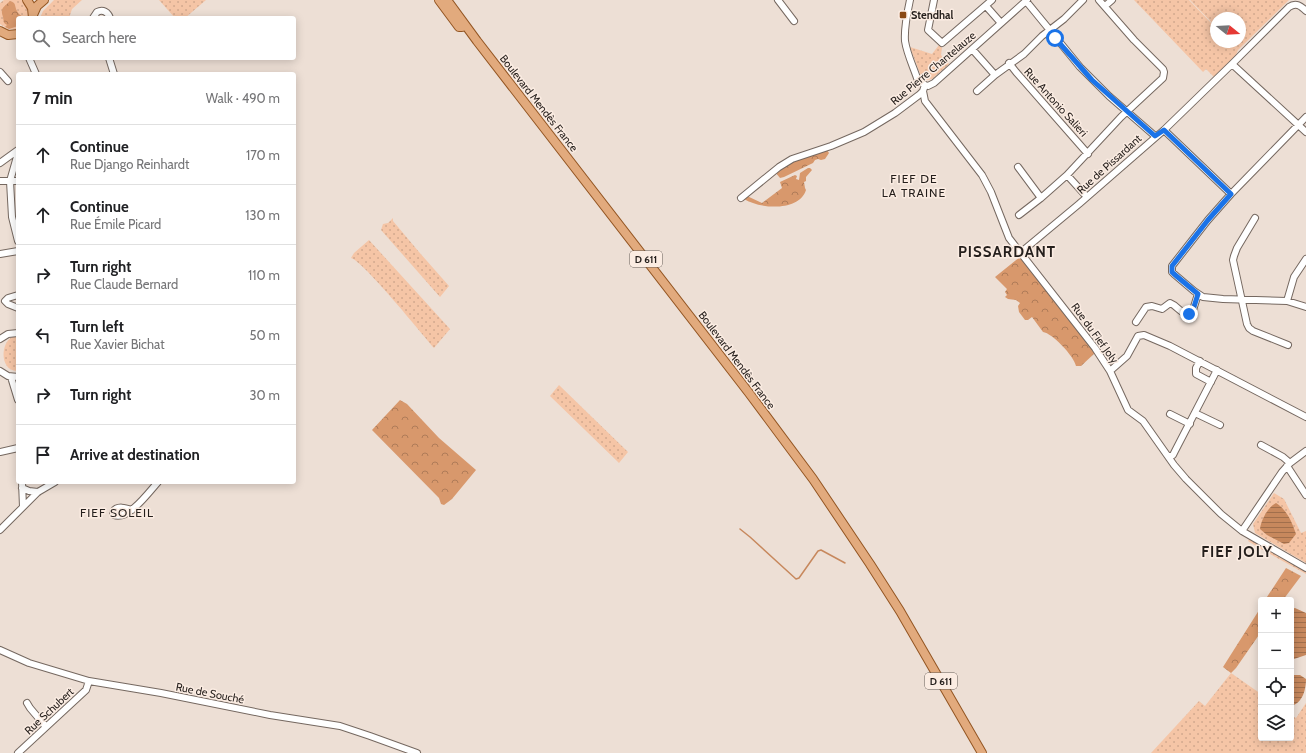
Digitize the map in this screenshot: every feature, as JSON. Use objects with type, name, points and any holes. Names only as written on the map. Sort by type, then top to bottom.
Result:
[{"type":"main road","points":[[27,0],[32,8],[33,16]]},
{"type":"main road","points":[[33,16],[37,6],[44,0]]},
{"type":"main road","points":[[439,0],[459,27],[462,27]]},
{"type":"main road","name":"Boulevard Mendès France","points":[[443,0],[462,27],[727,370],[806,475],[867,565],[977,753]]},
{"type":"main road","name":"Boulevard Mendès France","points":[[447,0],[477,41],[740,381],[813,479],[900,611],[982,753]]},
{"type":"main road","points":[[453,0],[475,32],[477,41]]},
{"type":"main road","points":[[1,33],[16,34]]},
{"type":"street","points":[[778,0],[794,21]]},
{"type":"street","name":"Rue du Fief Joly","points":[[910,0],[905,33],[907,49],[917,78],[924,88],[925,101],[982,175],[991,192],[1006,232],[1020,253],[1095,348],[1110,371],[1126,408],[1143,421],[1186,479],[1221,514],[1242,531],[1306,568]]},
{"type":"street","points":[[934,0],[928,30],[942,43],[992,0]]},
{"type":"street","points":[[1026,0],[1049,31],[1080,67],[1109,96],[1155,136]]},
{"type":"street","name":"Rue Pierre Chantelauze","points":[[742,198],[774,171],[792,159],[831,146],[864,132],[895,113],[924,88],[934,83],[1026,0]]},
{"type":"street","points":[[977,91],[1010,63],[1024,54],[1083,0]]},
{"type":"street","points":[[1018,215],[1066,175],[1127,112],[1163,78],[1163,69],[1134,40],[1099,0]]},
{"type":"street","points":[[1105,6],[1112,0]]},
{"type":"street","name":"Rue de Pissardant","points":[[1020,253],[1087,197],[1155,136],[1164,130],[1289,7],[1294,4],[1301,6],[1306,11]]},
{"type":"street","points":[[986,6],[1001,23]]},
{"type":"street","points":[[94,16],[97,12],[102,11],[107,13],[109,16]]},
{"type":"street","points":[[972,49],[995,75]]},
{"type":"street","points":[[30,60],[35,72]]},
{"type":"street","points":[[110,60],[113,72]]},
{"type":"street","name":"Rue Antonio Salieri","points":[[1010,63],[1016,72],[1088,154]]},
{"type":"street","points":[[1232,64],[1306,132]]},
{"type":"street","points":[[0,72],[8,81]]},
{"type":"street","points":[[1306,117],[1231,194],[1208,220],[1172,266],[1172,272],[1198,294],[1211,298],[1287,301],[1306,307]]},
{"type":"street","points":[[1164,130],[1231,194]]},
{"type":"street","points":[[0,163],[16,152]]},
{"type":"street","points":[[16,158],[10,181],[12,217],[16,233]]},
{"type":"street","points":[[1018,167],[1040,198]]},
{"type":"street","points":[[1066,175],[1087,197]]},
{"type":"street","points":[[0,181],[16,181]]},
{"type":"street","points":[[1255,218],[1237,248],[1234,256],[1240,299],[1244,307],[1249,328],[1288,345]]},
{"type":"street","points":[[0,254],[16,251]]},
{"type":"street","points":[[1287,301],[1294,277],[1306,258]]},
{"type":"street","points":[[1136,322],[1146,307],[1152,306],[1162,309],[1170,303],[1174,304],[1184,314],[1189,314],[1193,310],[1198,294]]},
{"type":"street","points":[[16,296],[8,298],[5,301],[16,307]]},
{"type":"street","points":[[0,339],[8,334],[16,333]]},
{"type":"street","points":[[1110,371],[1127,356],[1137,338],[1142,335],[1170,346],[1306,417]]},
{"type":"street","points":[[1200,361],[1196,368],[1196,374],[1211,382]]},
{"type":"street","points":[[1169,457],[1173,455],[1217,370]]},
{"type":"street","points":[[1,372],[15,377]]},
{"type":"street","points":[[1195,412],[1220,424]]},
{"type":"street","points":[[1170,414],[1190,424]]},
{"type":"street","points":[[1261,445],[1283,457],[1289,464],[1306,495]]},
{"type":"street","points":[[0,452],[16,448]]},
{"type":"street","points":[[1242,531],[1289,464],[1306,451]]},
{"type":"street","points":[[0,530],[3,523],[23,507],[38,492],[52,484]]},
{"type":"street","points":[[132,510],[156,484]]},
{"type":"street","points":[[22,485],[29,491],[38,492]]},
{"type":"street","points":[[22,485],[23,507]]},
{"type":"street","name":"Rue de Souché","points":[[0,650],[30,664],[89,680],[270,715],[340,726],[416,753]]},
{"type":"street","name":"Rue Schubert","points":[[18,753],[86,690],[89,680]]},
{"type":"street","points":[[28,703],[30,708],[46,727]]},
{"type":"shaded area","points":[[4,0],[22,0],[28,9],[29,16],[16,16],[16,29],[8,29],[0,24],[0,3]]},
{"type":"shaded area","points":[[54,0],[82,0],[72,9],[70,16],[41,16],[43,11]]},
{"type":"shaded area","points":[[159,0],[206,0],[187,16],[173,16]]},
{"type":"shaded area","points":[[1134,0],[1189,0],[1210,22],[1210,48],[1236,48],[1238,50],[1236,55],[1214,77],[1206,69],[1203,72]]},
{"type":"shaded area","points":[[1190,0],[1289,0],[1246,42],[1246,12],[1210,12],[1210,21]]},
{"type":"shaded area","points":[[939,45],[942,48],[941,55],[949,64],[932,79],[927,80],[921,76],[910,47],[932,54]]},
{"type":"shaded area","points":[[393,218],[393,221],[449,286],[440,297],[381,230],[383,224],[388,223]]},
{"type":"shaded area","points":[[369,240],[450,329],[434,348],[379,284],[358,262],[351,258],[354,253]]},
{"type":"shaded area","points":[[12,337],[16,337],[16,371],[7,367],[5,362],[4,351],[8,340]]},
{"type":"shaded area","points":[[559,385],[628,452],[619,463],[550,396]]},
{"type":"shaded area","points":[[1274,493],[1284,499],[1301,533],[1306,531],[1306,563],[1255,533],[1253,524]]},
{"type":"shaded area","points":[[1276,503],[1286,513],[1296,534],[1289,543],[1284,544],[1267,535],[1260,529],[1265,514],[1270,507]]},
{"type":"shaded area","points":[[1250,538],[1306,571],[1306,574],[1248,541]]},
{"type":"shaded area","points":[[1294,608],[1306,613],[1306,655],[1294,659],[1294,633]]},
{"type":"shaded area","points":[[1231,673],[1258,692],[1258,741],[1294,741],[1294,717],[1296,718],[1306,703],[1306,753],[1151,753],[1199,701],[1205,706]]},
{"type":"shaded area","points":[[1294,675],[1300,675],[1306,679],[1305,687],[1301,699],[1295,704]]},
{"type":"green space","points":[[10,1],[14,4],[22,16],[16,16],[16,27],[9,29],[5,27],[7,25],[4,22],[2,12],[3,8]]},
{"type":"green space","points":[[827,150],[829,153],[825,159],[815,160],[813,163],[784,177],[780,178],[776,173],[795,159]]},
{"type":"green space","points":[[808,168],[812,170],[804,182],[806,190],[802,197],[796,202],[788,205],[769,206],[759,205],[744,199],[747,196],[762,203],[782,188],[780,182],[795,175],[797,176],[796,179],[799,180],[800,173]]},
{"type":"green space","points":[[1020,257],[1096,352],[1081,366],[1076,366],[1067,351],[1052,336],[1043,332],[1032,317],[1025,320],[1019,312],[1018,306],[1020,303],[1016,300],[1005,297],[1007,295],[1005,292],[1007,289],[995,277]]},
{"type":"green space","points":[[400,400],[407,404],[439,438],[476,470],[452,499],[444,505],[441,504],[439,498],[372,430]]},
{"type":"green space","points":[[1286,568],[1301,576],[1285,597],[1267,597]]},
{"type":"green space","points":[[1258,612],[1258,636],[1231,673],[1223,667]]},
{"type":"waterway","points":[[740,529],[796,579],[799,578],[818,551],[821,550],[845,563]]},
{"type":"place","name":"Stendhal","points":[[903,15]]},
{"type":"district","name":"FIEF DE LA TRAINE","points":[[914,185]]},
{"type":"district","name":"PISSARDANT","points":[[1007,252]]},
{"type":"district","name":"FIEF SOLEIL","points":[[117,512]]},
{"type":"district","name":"FIEF JOLY","points":[[1237,552]]},
{"type":"route","points":[[1055,38],[1080,67],[1121,107],[1155,136],[1164,130],[1231,194],[1208,220],[1172,266],[1172,272],[1198,294],[1193,310],[1189,314]]}]
